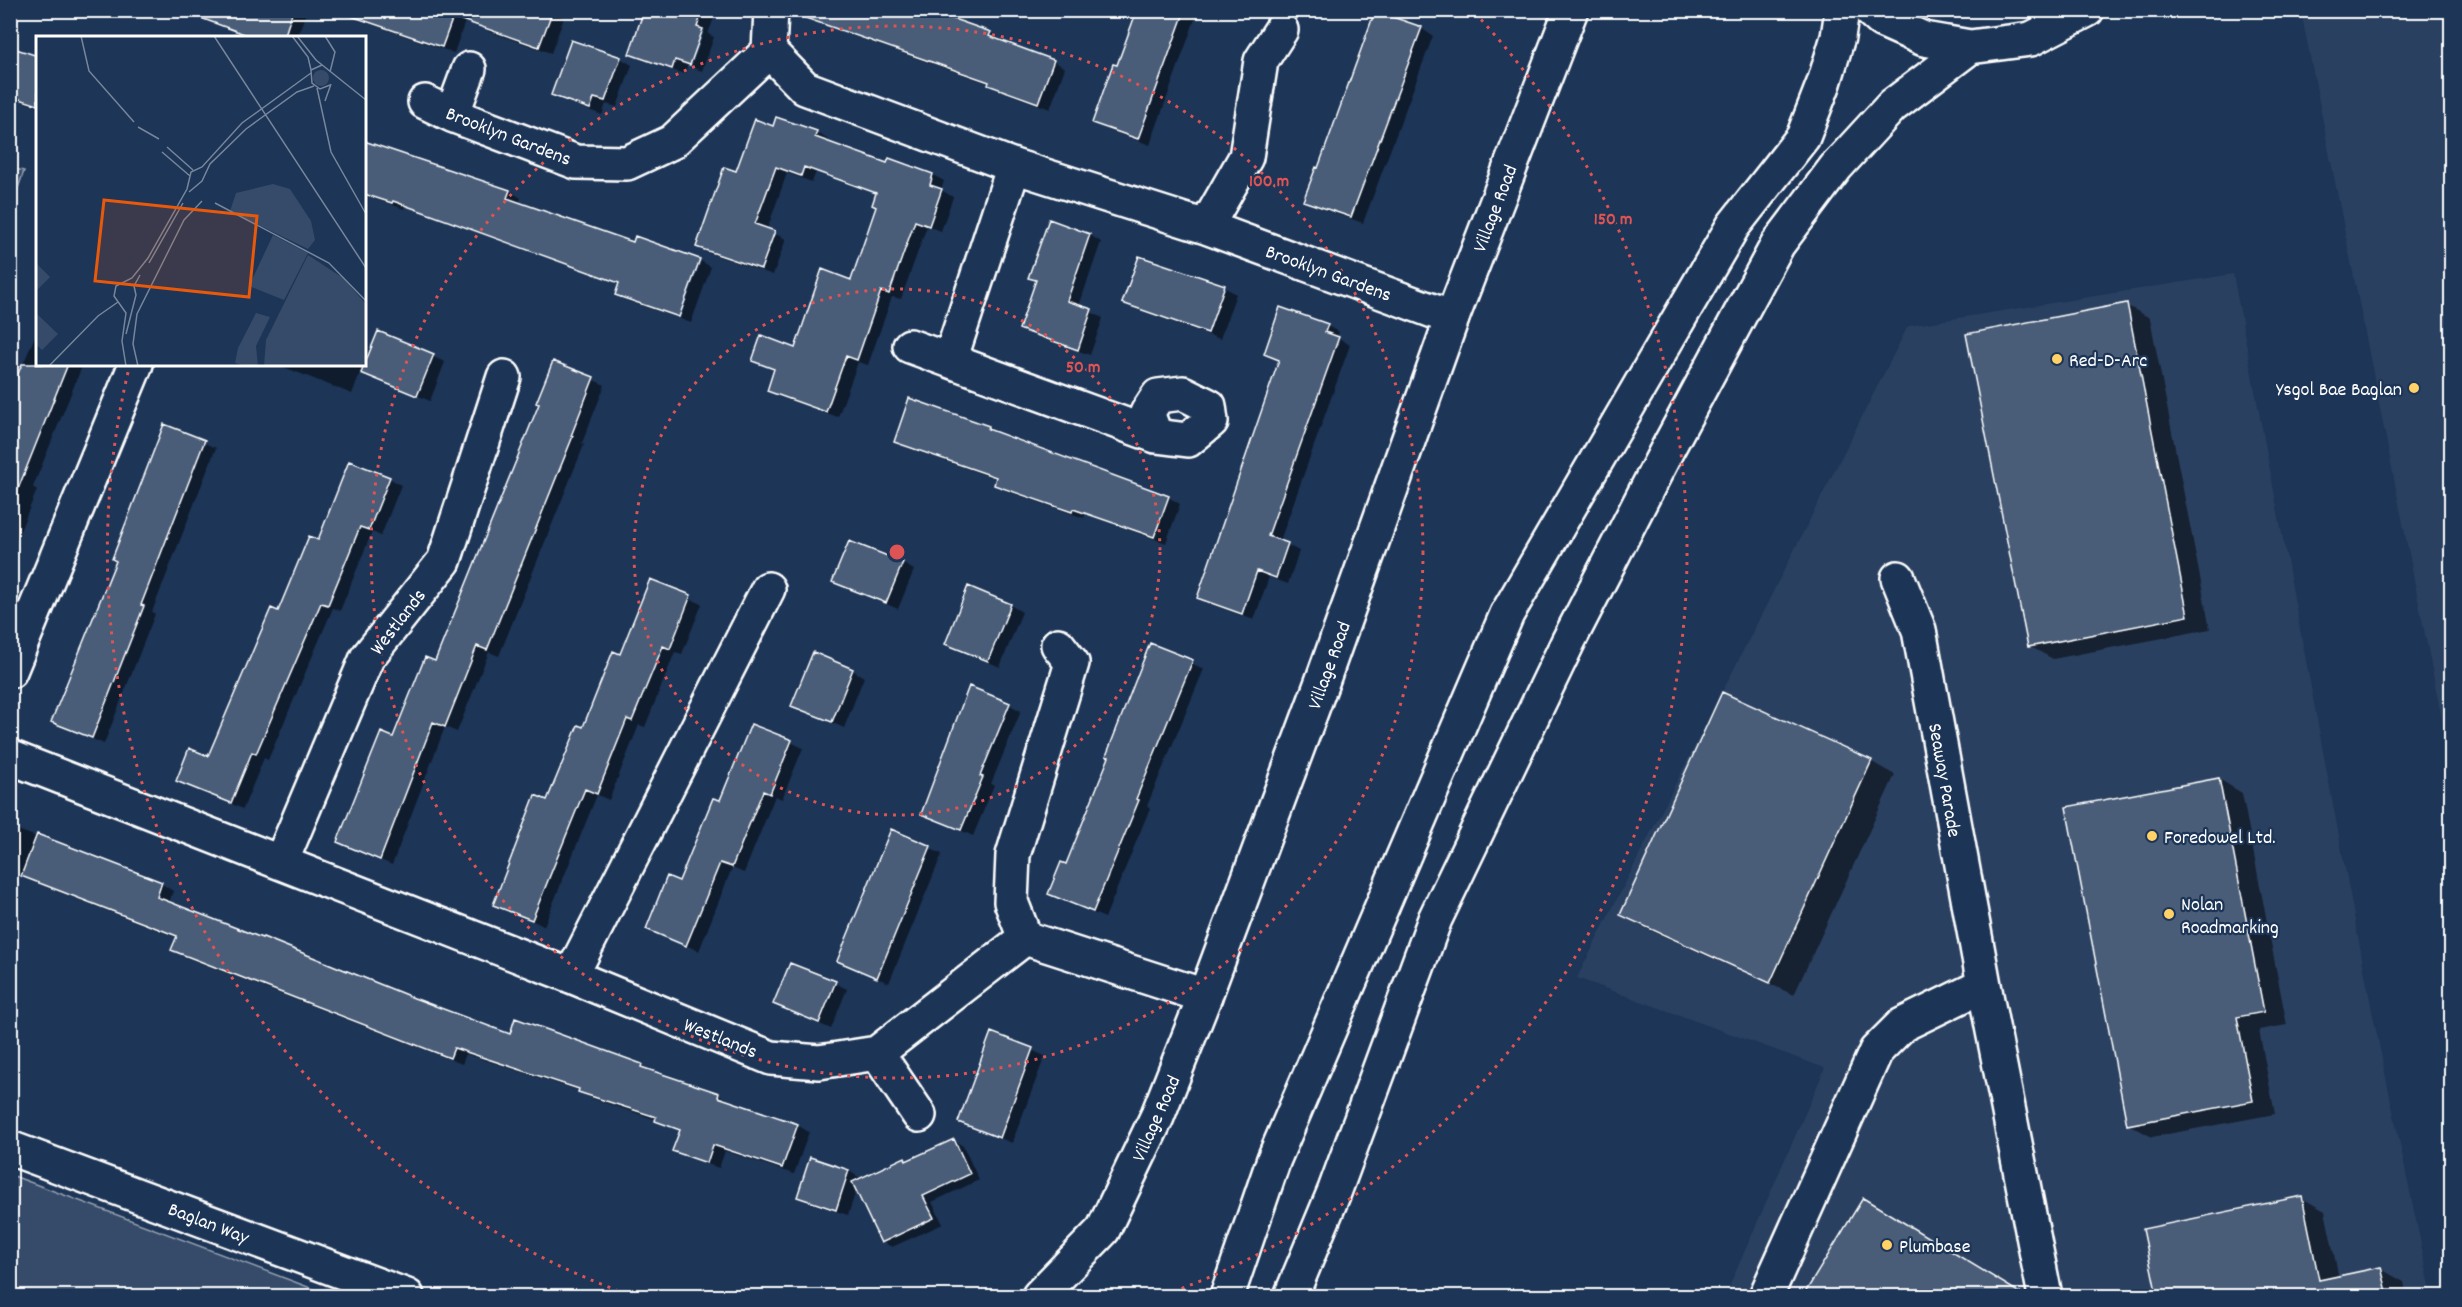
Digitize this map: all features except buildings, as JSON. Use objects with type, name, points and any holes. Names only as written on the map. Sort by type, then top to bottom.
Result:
[{"type":"street","points":[[769,51],[771,10]]},
{"type":"street","name":"Village Road","points":[[1039,1296],[1103,1230],[1157,1117],[1206,996],[1323,682],[1452,318],[1571,10]]},
{"type":"street","points":[[1227,1296],[1274,1159],[1507,614],[1733,226],[1803,137],[1824,83],[1838,37],[1842,10]]},
{"type":"street","points":[[1870,10],[1881,20],[1924,39],[1970,47],[2031,39],[2086,10]]},
{"type":"street","points":[[1206,227],[1246,157],[1261,61],[1281,30]]},
{"type":"street","points":[[1291,1296],[1335,1190],[1435,920],[1568,642],[1678,429],[1778,244],[1836,166],[1892,106],[1970,47]]},
{"type":"street","name":"Brooklyn Gardens","points":[[469,69],[438,109],[576,162],[627,163],[672,142],[769,51],[805,88],[1014,166],[1206,227],[1452,318]]},
{"type":"street","points":[[950,360],[1014,166]]},
{"type":"street","points":[[910,346],[1156,436]]},
{"type":"street","points":[[10,671],[135,366]]},
{"type":"street","name":"Westlands","points":[[281,862],[367,658],[444,561],[504,377]]},
{"type":"street","name":"Seaway Parade","points":[[1898,578],[1919,630],[1984,986],[2045,1296]]},
{"type":"street","points":[[571,976],[768,589]]},
{"type":"street","points":[[1058,645],[1072,663],[1013,855],[1011,902],[1024,939],[1206,996]]},
{"type":"street","name":"Westlands","points":[[10,758],[571,976],[771,1058],[819,1062],[877,1053],[1024,939]]},
{"type":"street","points":[[1766,1296],[1876,1051],[1902,1025],[1984,986]]},
{"type":"street","points":[[877,1053],[919,1114]]},
{"type":"street","name":"Baglan Way","points":[[10,1148],[406,1296]]},
{"type":"shaded area","name":"Ysgol Bae Baglan","points":[[2301,11],[2451,11],[2451,765]]},
{"type":"shaded area","points":[[10,168],[24,171],[11,208]]},
{"type":"shaded area","points":[[2233,274],[2372,1011],[2432,1296],[1725,1296],[1825,1068],[1577,978],[1908,326]]},
{"type":"shaded area","points":[[11,1175],[332,1296],[11,1296]]},
{"type":"place","name":"Red-D-Arc","points":[[2057,359]]},
{"type":"place","name":"Ysgol Bae Baglan","points":[[2414,388]]},
{"type":"place","name":"Foredowel Ltd.","points":[[2152,836]]},
{"type":"place","name":"Nolan Roadmarking","points":[[2169,914]]},
{"type":"place","name":"Plumbase","points":[[1887,1245]]}]
